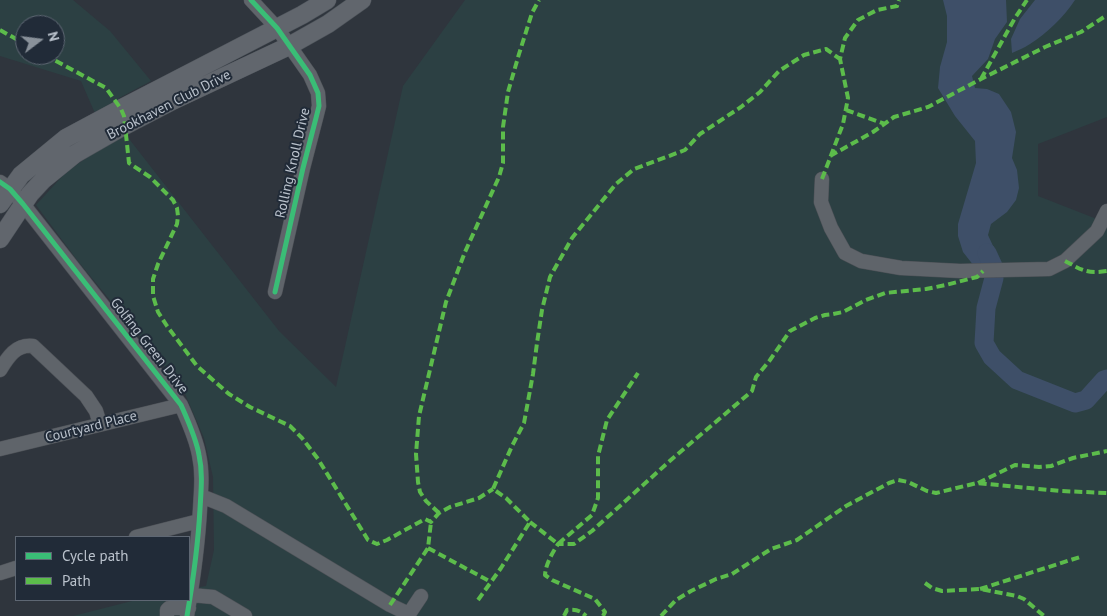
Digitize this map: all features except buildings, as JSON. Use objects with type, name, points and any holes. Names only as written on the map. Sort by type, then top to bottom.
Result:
[{"type":"main road","name":"Brookhaven Club Drive","points":[[0,204],[5,185],[21,175],[66,138],[327,0]]},
{"type":"main road","name":"Brookhaven Club Drive","points":[[0,239],[30,194],[43,180],[75,154],[172,101],[289,46],[328,24],[362,0]]},
{"type":"street","name":"Rolling Knoll Drive","points":[[251,0],[277,28],[310,75],[318,93],[318,106],[275,292]]},
{"type":"street","points":[[822,179],[821,202],[831,228],[845,253],[861,261],[901,268],[960,271],[1048,269],[1065,260],[1097,231],[1107,211]]},
{"type":"street","name":"Golfing Green Drive","points":[[5,185],[24,204],[181,405],[192,431],[199,456],[202,481],[190,598]]},
{"type":"street","points":[[0,370],[13,352],[28,345],[33,346],[92,403],[100,424]]},
{"type":"street","name":"Courtyard Place","points":[[0,449],[181,405]]},
{"type":"street","points":[[201,496],[226,506],[408,615],[421,596]]},
{"type":"street","points":[[140,536],[199,521]]},
{"type":"street","points":[[0,573],[15,568]]},
{"type":"street","points":[[167,616],[169,608],[189,607],[213,598],[245,616]]},
{"type":"green space","points":[[0,0],[73,0],[110,31],[151,81],[119,98],[126,135],[279,331],[336,387],[403,86],[465,0],[1107,0],[1107,117],[1038,144],[1038,196],[1107,223],[1107,616],[73,616],[132,601],[190,601],[190,589],[206,586],[214,550],[213,477],[204,438],[183,389],[77,260],[36,205],[67,171],[112,141],[94,111],[81,81],[29,65],[65,65],[65,15],[15,15],[15,61],[0,56]]},
{"type":"water","points":[[943,0],[1006,0],[1007,22],[995,39],[988,59],[972,76],[975,88],[987,89],[999,94],[1011,112],[1016,132],[1012,158],[1017,170],[1019,188],[1016,200],[1007,212],[991,224],[988,235],[999,259],[997,266],[974,266],[963,252],[958,236],[958,224],[976,163],[975,141],[955,116],[938,88],[940,67],[947,42],[947,16]]},
{"type":"water","points":[[1035,0],[1075,0],[1049,30],[1030,44],[1012,53],[1011,39],[1020,19]]},
{"type":"waterway","points":[[987,253],[993,266],[994,278],[986,308],[984,343],[992,357],[1017,380],[1075,403],[1086,400],[1107,379]]},
{"type":"marked path","points":[[439,513],[426,501],[420,492],[416,454],[419,416],[446,302],[465,252],[499,177],[503,163],[503,127],[508,92],[532,13],[539,0]]},
{"type":"marked path","points":[[822,179],[843,124],[848,98],[840,59],[845,38],[858,20],[877,10],[897,6],[899,0]]},
{"type":"marked path","points":[[981,79],[1027,0]]},
{"type":"marked path","points":[[830,156],[873,132],[894,117],[928,107],[1045,47],[1081,32],[1107,15]]},
{"type":"marked path","points":[[0,30],[15,38]]},
{"type":"marked path","points":[[478,600],[530,522],[506,498],[493,489],[524,423],[542,310],[550,277],[572,238],[616,184],[634,169],[685,150],[700,134],[760,92],[779,71],[804,55],[826,49],[840,59]]},
{"type":"marked path","points":[[63,65],[106,88],[124,116],[129,163],[150,177],[173,200],[177,208],[177,224],[153,279],[153,296],[158,312],[197,366],[229,394],[250,407],[290,426],[302,438],[318,459],[368,540],[377,544],[387,540],[425,519],[431,522],[439,513],[450,507],[479,498],[493,489]]},
{"type":"marked path","points":[[846,110],[885,124]]},
{"type":"marked path","points":[[1065,261],[1084,270],[1094,272],[1107,271]]},
{"type":"marked path","points":[[603,616],[605,612],[595,599],[545,575],[548,563],[558,544],[574,544],[592,531],[672,459],[752,391],[756,377],[790,331],[815,318],[843,312],[885,293],[946,285],[977,277],[983,271]]},
{"type":"marked path","points":[[530,522],[558,544],[592,515],[598,498],[598,456],[607,420],[638,373]]},
{"type":"marked path","points":[[978,483],[1015,465],[1051,466],[1073,458],[1107,451]]},
{"type":"marked path","points":[[661,616],[676,600],[691,591],[716,579],[732,574],[771,549],[797,540],[846,506],[898,480],[936,493],[977,483],[1060,491],[1107,493]]},
{"type":"marked path","points":[[390,605],[428,548],[431,522]]},
{"type":"marked path","points":[[428,548],[491,582]]},
{"type":"marked path","points":[[980,589],[1080,557]]},
{"type":"marked path","points":[[925,583],[932,588],[942,591],[980,589],[1017,596],[1024,599],[1044,616]]},
{"type":"marked path","points":[[564,616],[567,610],[579,611],[586,616]]},
{"type":"cycle path","points":[[251,0],[277,28],[310,75],[318,93],[319,106],[275,292]]},
{"type":"cycle path","points":[[0,182],[10,189],[23,204],[181,405],[198,449],[201,482],[197,549],[190,596]]},
{"type":"cycle path","points":[[187,616],[189,601]]}]
